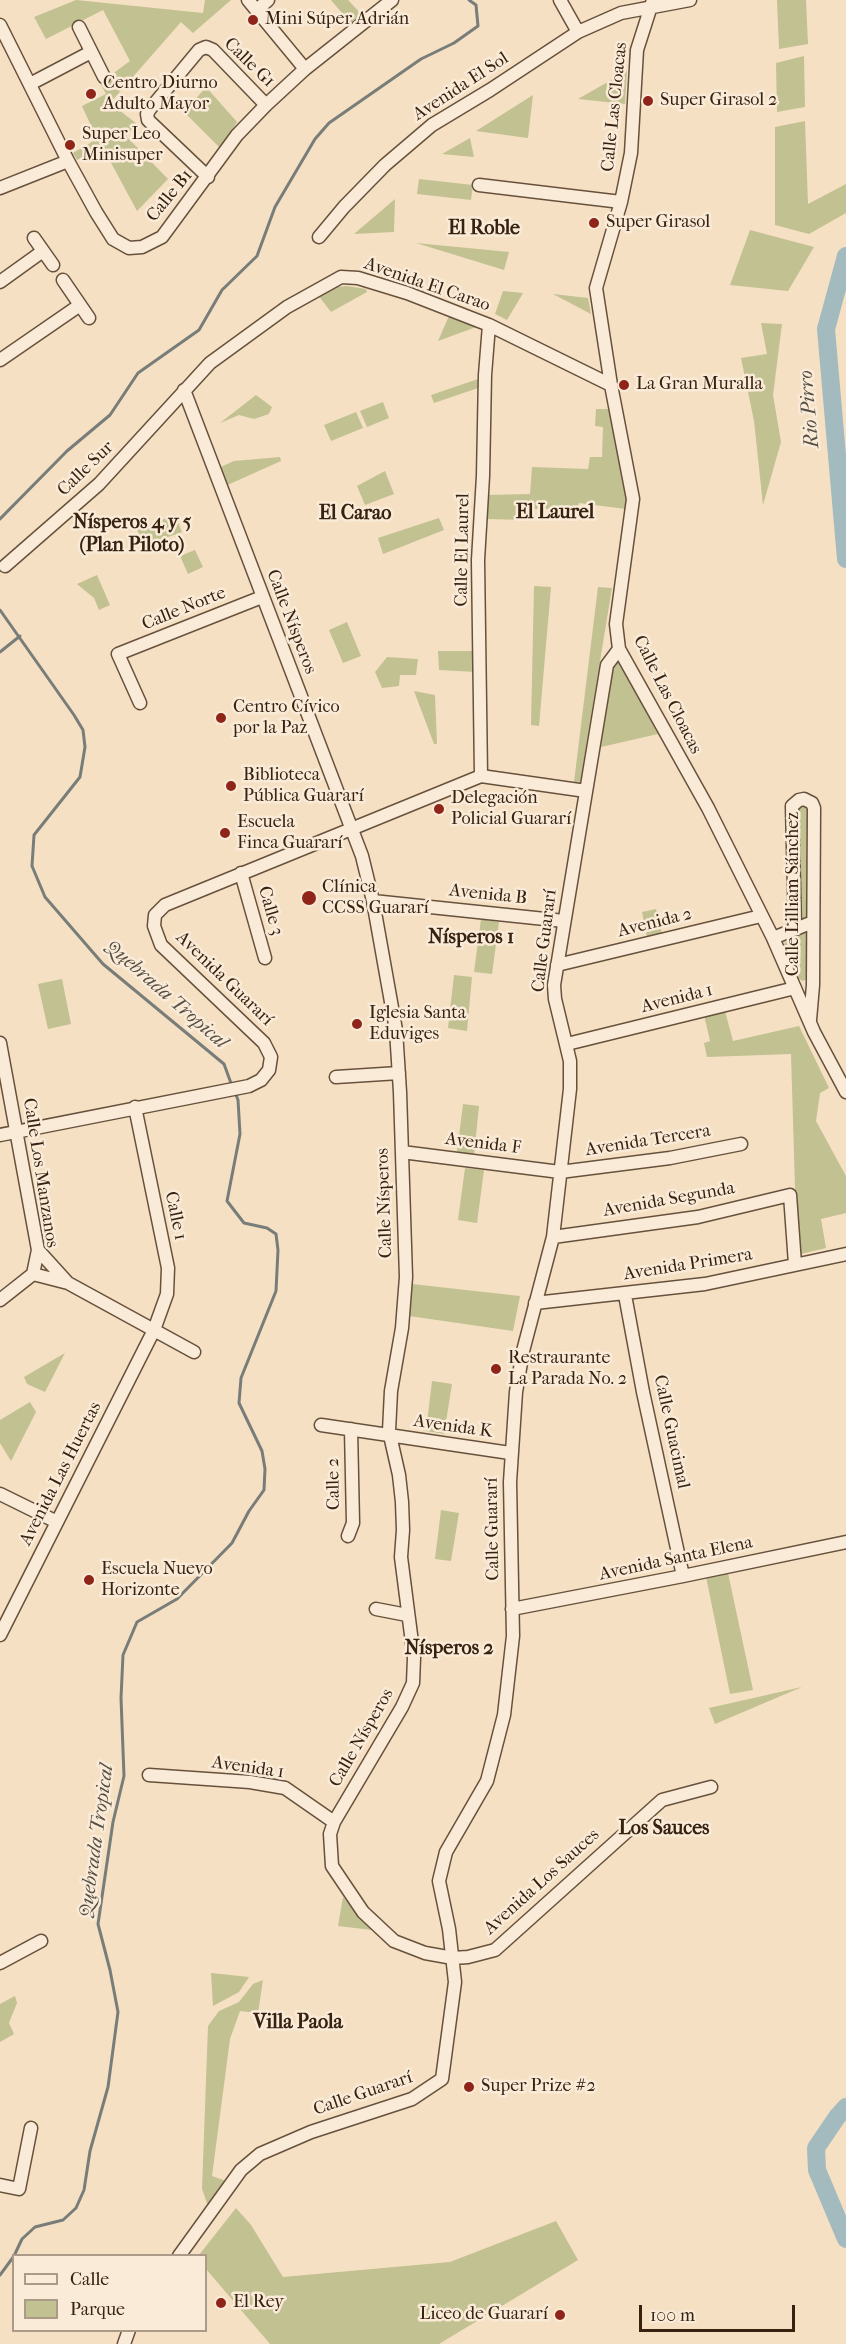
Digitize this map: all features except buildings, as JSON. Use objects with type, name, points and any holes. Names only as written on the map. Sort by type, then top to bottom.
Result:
[{"type":"street","points":[[248,0],[258,9],[305,69]]},
{"type":"street","points":[[258,9],[268,0]]},
{"type":"street","name":"Calle B1","points":[[0,25],[68,161],[113,239],[129,248],[142,247],[162,237],[237,135],[266,105],[305,69],[392,0]]},
{"type":"street","points":[[560,0],[578,32]]},
{"type":"street","name":"Avenida El Sol","points":[[319,237],[344,207],[385,165],[432,125],[578,32],[621,13],[651,4],[690,0]]},
{"type":"street","name":"Calle Las Cloacas","points":[[651,4],[638,50],[631,153],[621,202],[596,288],[611,385],[633,499],[616,624],[619,649],[708,808],[773,938],[810,1024],[842,1075],[846,1092]]},
{"type":"street","points":[[79,27],[104,77]]},
{"type":"street","name":"Calle G1","points":[[208,177],[148,120],[147,114],[150,109],[199,50],[206,47],[213,50],[266,105]]},
{"type":"street","points":[[30,84],[91,52]]},
{"type":"street","points":[[0,188],[68,161]]},
{"type":"street","points":[[479,185],[621,202]]},
{"type":"street","points":[[34,238],[53,265]]},
{"type":"street","points":[[0,282],[43,251]]},
{"type":"street","name":"Avenida El Carao","points":[[184,390],[210,363],[286,307],[341,277],[358,278],[407,293],[489,325],[611,385]]},
{"type":"street","points":[[63,280],[89,318]]},
{"type":"street","points":[[0,360],[80,305]]},
{"type":"street","name":"Calle El Laurel","points":[[481,776],[478,560],[483,476],[484,375],[489,325]]},
{"type":"street","name":"Calle Sur","points":[[5,566],[99,484],[184,390]]},
{"type":"street","name":"Calle Nísperos","points":[[184,390],[362,856],[373,901],[396,1030],[406,1277],[402,1328],[391,1391],[390,1436],[399,1475],[402,1502],[401,1557],[414,1658],[413,1683],[402,1707],[334,1822],[330,1834],[332,1866],[363,1912],[394,1941],[425,1953],[453,1958]]},
{"type":"street","name":"Calle Norte","points":[[140,703],[118,654],[262,597]]},
{"type":"street","name":"Calle Guararí","points":[[180,2254],[241,2170],[260,2154],[311,2132],[412,2099],[442,2079],[456,1982],[439,1881],[446,1852],[478,1798],[493,1764],[504,1715],[513,1635],[510,1453],[523,1351],[553,1236],[570,1089],[570,1061],[555,999],[554,985],[608,665],[619,649]]},
{"type":"street","points":[[481,776],[586,791]]},
{"type":"street","name":"Avenida Guararí","points":[[0,1135],[249,1086],[261,1080],[269,1070],[271,1057],[264,1043],[161,945],[154,926],[155,915],[165,905],[481,776]]},
{"type":"street","name":"Calle Lilliam Sánchez","points":[[795,929],[792,806],[804,799],[812,803],[814,808],[810,1024]]},
{"type":"street","name":"Calle 3","points":[[241,873],[266,958]]},
{"type":"street","name":"Avenida B","points":[[373,901],[564,921]]},
{"type":"street","name":"Avenida 2","points":[[557,965],[761,916]]},
{"type":"street","points":[[773,938],[813,922]]},
{"type":"street","name":"Avenida 1","points":[[567,1044],[795,988]]},
{"type":"street","name":"Calle Los Manzanos","points":[[0,1043],[38,1250],[33,1274],[68,1283],[194,1352]]},
{"type":"street","points":[[336,1077],[399,1073]]},
{"type":"street","name":"Calle 1","points":[[135,1107],[168,1268],[167,1294],[154,1330]]},
{"type":"street","name":"Avenida Tercera","points":[[560,1172],[670,1158],[741,1144]]},
{"type":"street","name":"Avenida F","points":[[402,1152],[560,1172]]},
{"type":"street","name":"Avenida Segunda","points":[[553,1236],[698,1217],[790,1195],[795,1264]]},
{"type":"street","points":[[38,1250],[68,1283]]},
{"type":"street","name":"Avenida Primera","points":[[535,1303],[705,1284],[846,1254]]},
{"type":"street","points":[[0,1300],[33,1274]]},
{"type":"street","name":"Calle Guacimal","points":[[625,1294],[643,1392],[684,1576]]},
{"type":"street","name":"Avenida Las Huertas","points":[[0,1635],[154,1330]]},
{"type":"street","points":[[321,1425],[390,1436]]},
{"type":"street","name":"Calle 2","points":[[348,1536],[353,1523],[351,1430]]},
{"type":"street","name":"Avenida K","points":[[390,1436],[510,1453]]},
{"type":"street","points":[[0,1494],[57,1522]]},
{"type":"street","name":"Avenida Santa Elena","points":[[512,1609],[846,1542]]},
{"type":"street","points":[[376,1609],[407,1615]]},
{"type":"street","name":"Avenida 1","points":[[149,1775],[249,1782],[285,1788],[334,1822]]},
{"type":"street","name":"Avenida Los Sauces","points":[[453,1958],[468,1957],[495,1950],[662,1800],[711,1787]]},
{"type":"street","points":[[0,1962],[41,1941]]},
{"type":"street","points":[[0,2185],[19,2188],[31,2128]]},
{"type":"green space","points":[[76,0],[203,13],[205,0],[231,0],[193,33],[181,22],[110,103],[137,124],[126,136],[168,179],[137,211],[102,146],[77,160],[73,153],[97,139],[82,106],[106,94],[100,83],[130,61],[103,10],[46,39],[34,17]]},
{"type":"green space","points":[[331,0],[348,0],[364,17],[353,26]]},
{"type":"green space","points":[[777,0],[806,0],[808,44],[779,49]]},
{"type":"green space","points":[[804,56],[805,107],[777,112],[776,63]]},
{"type":"green space","points":[[627,71],[625,104],[578,99]]},
{"type":"green space","points":[[206,87],[237,122],[220,148],[184,112]]},
{"type":"green space","points":[[533,95],[528,138],[476,131]]},
{"type":"green space","points":[[805,121],[808,204],[846,184],[846,213],[809,234],[775,225],[775,127]]},
{"type":"green space","points":[[470,138],[474,157],[442,154]]},
{"type":"green space","points":[[419,179],[473,185],[471,200],[417,194]]},
{"type":"green space","points":[[395,199],[394,232],[354,234]]},
{"type":"green space","points":[[750,230],[814,247],[788,291],[730,285]]},
{"type":"green space","points":[[416,243],[509,252],[504,270]]},
{"type":"green space","points":[[337,287],[366,289],[367,292],[331,312],[318,295]]},
{"type":"green space","points":[[503,291],[523,293],[507,320],[495,314]]},
{"type":"green space","points":[[553,294],[588,298],[591,314]]},
{"type":"green space","points":[[449,316],[479,326],[438,341]]},
{"type":"green space","points":[[761,323],[782,324],[773,395],[781,442],[763,505],[754,421],[741,358],[767,354]]},
{"type":"green space","points":[[481,378],[481,387],[434,403],[431,395]]},
{"type":"green space","points":[[256,395],[272,407],[269,414],[254,419],[239,415],[220,423]]},
{"type":"green space","points":[[383,402],[389,418],[367,427],[360,411]]},
{"type":"green space","points":[[596,409],[611,409],[626,493],[626,509],[579,503],[578,509],[531,509],[530,520],[484,519],[486,495],[530,494],[532,467],[588,469],[590,457],[602,457],[603,427],[595,426]]},
{"type":"green space","points":[[356,412],[363,428],[331,441],[324,425]]},
{"type":"green space","points":[[280,457],[281,461],[223,487],[216,469],[234,461]]},
{"type":"green space","points":[[385,471],[394,494],[365,505],[357,486]]},
{"type":"green space","points":[[175,515],[182,532],[143,546],[137,529]]},
{"type":"green space","points":[[439,518],[444,530],[383,554],[378,538]]},
{"type":"green space","points":[[195,550],[203,567],[188,574],[180,556]]},
{"type":"green space","points":[[97,575],[110,605],[99,610],[94,598],[77,584]]},
{"type":"green space","points":[[534,586],[551,587],[539,726],[531,725]]},
{"type":"green space","points":[[598,587],[612,588],[580,783],[574,782]]},
{"type":"green space","points":[[347,622],[361,656],[343,663],[329,630]]},
{"type":"green space","points":[[438,651],[476,651],[475,672],[439,670]]},
{"type":"green space","points":[[387,657],[418,659],[416,675],[400,675],[399,686],[382,688],[375,672]]},
{"type":"green space","points":[[619,661],[658,734],[601,747],[612,667]]},
{"type":"green space","points":[[414,691],[435,695],[437,744],[434,744]]},
{"type":"green space","points":[[801,802],[809,809],[809,921],[797,922],[797,804]]},
{"type":"green space","points":[[656,909],[662,934],[647,937],[642,912]]},
{"type":"green space","points":[[481,919],[499,922],[492,974],[474,972]]},
{"type":"green space","points":[[808,931],[807,979],[803,981],[797,978],[783,946],[794,935]]},
{"type":"green space","points":[[454,975],[472,977],[467,1031],[448,1028]]},
{"type":"green space","points":[[62,979],[71,1024],[48,1029],[38,984]]},
{"type":"green space","points":[[725,1011],[733,1041],[799,1026],[829,1088],[820,1093],[816,1121],[846,1176],[846,1213],[821,1219],[826,1248],[797,1255],[791,1054],[707,1057],[704,1043],[710,1041],[704,1015]]},
{"type":"green space","points":[[463,1104],[479,1106],[474,1155],[457,1152]]},
{"type":"green space","points":[[465,1168],[484,1170],[477,1223],[458,1220]]},
{"type":"green space","points":[[412,1284],[520,1296],[513,1331],[409,1316]]},
{"type":"green space","points":[[65,1353],[45,1392],[27,1384],[24,1377]]},
{"type":"green space","points":[[432,1381],[452,1384],[444,1434],[426,1431]]},
{"type":"green space","points":[[30,1402],[36,1412],[11,1461],[0,1443],[0,1420]]},
{"type":"green space","points":[[441,1510],[459,1513],[451,1561],[435,1559]]},
{"type":"green space","points":[[728,1573],[753,1690],[730,1694],[706,1577]]},
{"type":"green space","points":[[802,1687],[715,1724],[709,1708]]},
{"type":"green space","points":[[343,1897],[372,1930],[338,1926]]},
{"type":"green space","points":[[211,1973],[249,1977],[239,1992],[213,2006]]},
{"type":"green space","points":[[263,1980],[258,2013],[240,2011],[230,2039],[212,2176],[226,2181],[208,2206],[202,2189],[208,2026],[219,2011],[239,2002],[253,1984]]},
{"type":"green space","points":[[15,1996],[17,2003],[9,2023],[14,2034],[0,2042],[0,2004]]},
{"type":"green space","points":[[236,2208],[251,2225],[283,2277],[450,2262],[556,2221],[578,2260],[439,2344],[270,2344],[207,2270],[207,2254],[200,2254]]},
{"type":"waterway","points":[[0,519],[67,451],[110,415],[138,373],[199,330],[222,290],[257,256],[275,207],[315,139],[329,123],[421,59],[454,43],[478,26],[476,5],[469,0]]},
{"type":"waterway","name":"Rio Pirro","points":[[846,256],[826,329],[846,559]]},
{"type":"waterway","name":"Quebrada Tropical","points":[[0,610],[83,730],[85,747],[80,777],[34,835],[32,866],[45,897],[103,964],[224,1064],[232,1086]]},
{"type":"waterway","points":[[0,652],[20,636]]},
{"type":"waterway","name":"Quebrada Tropical","points":[[15,2254],[22,2239],[35,2227],[63,2220],[76,2208],[84,2190],[90,2151],[108,2087],[118,2012],[98,1924],[113,1822],[124,1776],[121,1698],[123,1655],[137,1622],[177,1599],[232,1543],[249,1511],[264,1490],[265,1469],[262,1451],[239,1403],[241,1378],[276,1291],[278,1250],[276,1234],[267,1228],[244,1223],[227,1201],[240,1134],[238,1100],[235,1092]]},
{"type":"waterway","points":[[846,2107],[816,2148],[817,2170],[846,2239]]},
{"type":"waterway","name":"Quebrada Tropical","points":[[0,2275],[12,2259]]},
{"type":"place","name":"Mini Súper Adrián","points":[[253,20]]},
{"type":"place","name":"Centro Diurno Adulto Mayor","points":[[91,94]]},
{"type":"place","name":"Super Girasol 2","points":[[648,101]]},
{"type":"place","name":"Super Leo Minisuper","points":[[70,145]]},
{"type":"place","name":"Super Girasol","points":[[594,223]]},
{"type":"place","name":"La Gran Muralla","points":[[624,385]]},
{"type":"place","name":"Centro Cívico por la Paz","points":[[221,718]]},
{"type":"place","name":"Biblioteca Pública Guararí","points":[[231,786]]},
{"type":"place","name":"Delegación Policial Guararí","points":[[439,809]]},
{"type":"place","name":"Escuela Finca Guararí","points":[[225,833]]},
{"type":"place","name":"Clínica CCSS Guararí","points":[[309,898]]},
{"type":"place","name":"Iglesia Santa Eduviges","points":[[357,1024]]},
{"type":"place","name":"Restraurante La Parada No. 2","points":[[496,1369]]},
{"type":"place","name":"Escuela Nuevo Horizonte","points":[[89,1580]]},
{"type":"place","name":"Super Prize #2","points":[[469,2087]]},
{"type":"place","name":"El Rey","points":[[221,2303]]},
{"type":"place","name":"Liceo de Guararí","points":[[560,2315]]},
{"type":"district","name":"El Roble","points":[[484,229]]},
{"type":"district","name":"El Laurel","points":[[555,513]]},
{"type":"district","name":"El Carao","points":[[355,514]]},
{"type":"district","name":"Nísperos 4 y 5 (Plan Piloto)","points":[[132,534]]},
{"type":"district","name":"Nísperos 1","points":[[471,938]]},
{"type":"district","name":"Nísperos 2","points":[[449,1649]]},
{"type":"district","name":"Los Sauces","points":[[664,1829]]},
{"type":"district","name":"Villa Paola","points":[[298,2023]]}]
